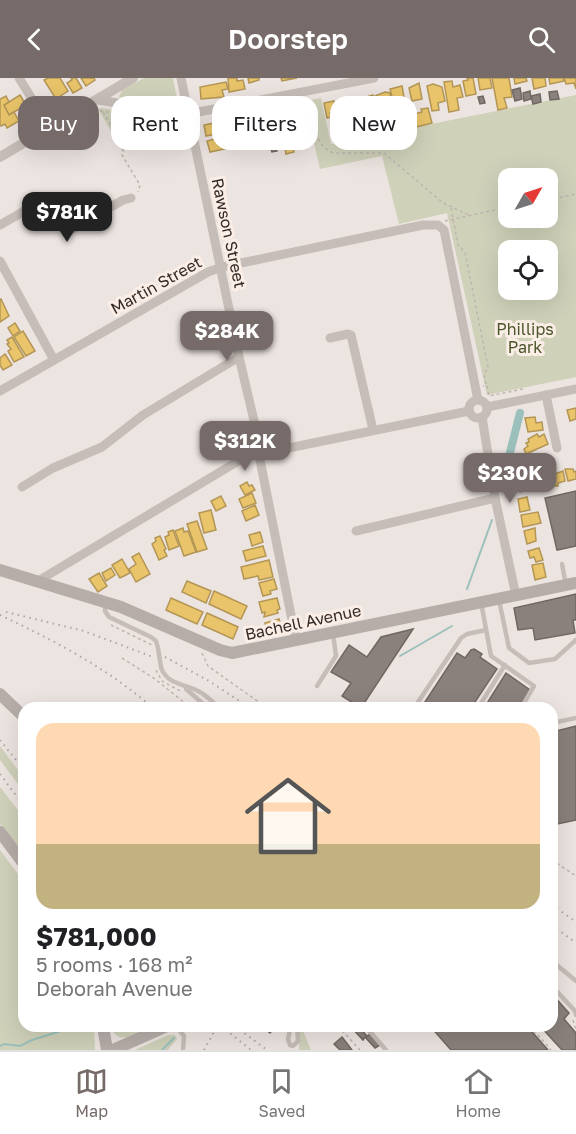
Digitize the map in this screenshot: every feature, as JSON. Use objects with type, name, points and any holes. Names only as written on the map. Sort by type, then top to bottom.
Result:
[{"type":"main road","name":"Bachell Avenue","points":[[4,572],[137,613],[220,650],[232,653],[571,584]]},
{"type":"main road","points":[[0,693],[18,711]]},
{"type":"main road","points":[[0,832],[18,856]]},
{"type":"main road","points":[[104,1032],[107,1050]]},
{"type":"main road","points":[[113,1050],[154,1032]]},
{"type":"street","points":[[19,78],[30,96]]},
{"type":"street","points":[[99,100],[134,78]]},
{"type":"street","name":"Rawson Street","points":[[181,78],[185,96]]},
{"type":"street","points":[[200,117],[307,91],[374,78]]},
{"type":"street","points":[[0,157],[18,147]]},
{"type":"street","name":"Rawson Street","points":[[197,150],[239,357],[260,446],[259,453],[296,640]]},
{"type":"street","points":[[0,225],[33,207],[41,206],[47,211],[55,225],[63,230],[72,229],[123,200],[131,198]]},
{"type":"street","name":"Martin Street","points":[[0,391],[208,272],[222,267],[423,225],[441,227]]},
{"type":"street","points":[[441,227],[478,400]]},
{"type":"street","points":[[0,261],[54,360]]},
{"type":"street","points":[[330,338],[351,335],[373,430]]},
{"type":"street","points":[[22,487],[53,468],[102,447],[143,415],[239,357]]},
{"type":"street","points":[[487,407],[576,389]]},
{"type":"street","points":[[546,395],[557,448]]},
{"type":"street","points":[[478,400],[484,402],[487,407],[482,417],[474,417],[469,411],[471,403],[478,400]]},
{"type":"street","points":[[38,581],[245,457],[469,411]]},
{"type":"street","points":[[482,417],[495,498],[516,596]]},
{"type":"street","points":[[356,531],[495,498]]},
{"type":"lane","points":[[562,564],[571,584]]},
{"type":"lane","points":[[499,599],[509,648],[529,663],[555,659],[576,640]]},
{"type":"lane","points":[[105,602],[105,611],[109,617],[156,641],[159,668],[167,678],[200,702]]},
{"type":"lane","points":[[481,602],[491,656],[534,686],[525,702]]},
{"type":"lane","points":[[418,702],[461,638],[467,634],[486,630]]},
{"type":"lane","points":[[317,686],[336,656],[333,633]]},
{"type":"lane","points":[[482,702],[505,665]]},
{"type":"lane","points":[[183,689],[197,690],[212,702]]},
{"type":"lane","points":[[558,722],[576,718]]},
{"type":"lane","points":[[558,966],[576,981]]},
{"type":"lane","points":[[558,993],[575,1011],[576,1016]]},
{"type":"lane","points":[[181,1032],[184,1036],[183,1050]]},
{"type":"lane","points":[[290,1032],[288,1039],[292,1046],[298,1041],[297,1032]]},
{"type":"lane","points":[[370,1032],[386,1050]]},
{"type":"path","points":[[307,91],[318,140],[326,149],[333,153],[384,153],[443,203],[469,215]]},
{"type":"path","points":[[103,111],[111,124]]},
{"type":"path","points":[[99,112],[111,112]]},
{"type":"path","points":[[122,150],[122,155],[140,184],[138,193],[131,198]]},
{"type":"path","points":[[558,198],[576,194]]},
{"type":"path","points":[[451,207],[458,245],[465,252],[476,306],[488,367],[484,375],[489,396],[523,389]]},
{"type":"path","points":[[441,227],[453,218],[498,209]]},
{"type":"path","points":[[476,388],[486,385]]},
{"type":"path","points":[[111,625],[152,646]]},
{"type":"path","points":[[206,644],[202,653],[208,666],[259,702]]},
{"type":"path","points":[[122,658],[155,679],[184,702]]},
{"type":"path","points":[[159,668],[162,681],[183,689]]},
{"type":"path","points":[[558,864],[576,876]]},
{"type":"path","points":[[344,1032],[360,1050]]},
{"type":"path","points":[[535,1032],[551,1050]]},
{"type":"green space","points":[[144,78],[173,78],[176,96],[119,96],[122,90]]},
{"type":"green space","name":"Phillips Park","points":[[576,95],[576,377],[487,395],[447,213],[399,224],[382,156],[320,169],[316,150],[318,150],[318,99],[321,98],[330,139],[330,150],[417,150],[417,127]]},
{"type":"green space","points":[[99,109],[111,109],[111,131],[99,111]]},
{"type":"green space","points":[[0,746],[18,770],[18,784],[0,760]]},
{"type":"green space","points":[[0,787],[18,810],[18,848],[0,824]]},
{"type":"green space","points":[[0,850],[18,874],[18,1032],[94,1032],[95,1050],[0,1050]]},
{"type":"green space","points":[[114,1032],[138,1032],[122,1038]]},
{"type":"green space","points":[[299,1032],[304,1032],[311,1050],[299,1050]]},
{"type":"green space","points":[[168,1035],[175,1035],[177,1039],[168,1050],[135,1050]]},
{"type":"building: Homes","points":[[60,78],[68,91],[60,96],[54,96],[44,80]]},
{"type":"building: Homes","points":[[71,78],[76,78],[82,88],[73,93],[67,83],[72,80]]},
{"type":"building: Homes","points":[[81,78],[94,78],[95,80],[86,86]]},
{"type":"building: Homes","points":[[228,78],[243,80],[245,89],[229,92]]},
{"type":"building: Homes","points":[[248,78],[259,78],[259,80],[249,83]]},
{"type":"building: Homes","points":[[281,78],[297,78],[282,81]]},
{"type":"building: Homes","points":[[467,78],[473,78],[476,94],[466,96],[463,81],[468,80]]},
{"type":"building: Homes","points":[[478,78],[490,78],[492,88],[480,90]]},
{"type":"building: Homes","points":[[492,78],[509,78],[512,97],[504,98],[507,108],[498,110]]},
{"type":"building: Homes","points":[[514,78],[526,78],[527,81],[515,84]]},
{"type":"building: Homes","points":[[532,78],[545,78],[546,86],[534,89]]},
{"type":"building: Homes","points":[[549,78],[563,78],[564,81],[550,84]]},
{"type":"building: Homes","points":[[564,78],[576,78],[576,89],[574,83],[566,84]]},
{"type":"building: Homes","points":[[452,81],[453,87],[460,85],[463,97],[457,98],[459,110],[449,112],[444,82]]},
{"type":"building: Homes","points":[[226,82],[228,89],[222,90],[224,96],[201,99],[200,87]]},
{"type":"building: Homes","points":[[419,83],[422,99],[417,100],[417,96],[411,96],[409,88]]},
{"type":"building: Homes","points":[[433,84],[442,87],[445,101],[438,103],[439,110],[432,111],[427,86]]},
{"type":"building: Homes","points":[[402,86],[404,96],[392,96],[390,89]]},
{"type":"building: Homes","points":[[385,92],[390,93],[391,96],[375,96]]},
{"type":"building: Homes","points":[[6,96],[9,102],[4,105],[9,115],[14,112],[18,119],[18,122],[7,128],[5,124],[0,125],[0,99]]},
{"type":"building: Homes","points":[[18,96],[18,110],[9,115],[4,105]]},
{"type":"building: Homes","points":[[330,102],[330,117],[327,118],[324,103]]},
{"type":"building: Homes","points":[[428,108],[432,123],[417,127],[417,113],[422,112],[421,109]]},
{"type":"building: Homes","points":[[212,123],[212,135],[206,136],[204,125]]},
{"type":"building: Homes","points":[[212,140],[212,150],[220,150],[210,152],[207,141]]},
{"type":"building: Homes","points":[[285,150],[294,150],[294,152],[286,154]]},
{"type":"building: Homes","points":[[0,299],[9,316],[0,322]]},
{"type":"building: Homes","points":[[15,323],[20,331],[13,336],[8,328]]},
{"type":"building: Homes","points":[[23,331],[35,351],[26,356],[14,337]]},
{"type":"building: Homes","points":[[12,337],[24,357],[14,362],[8,351],[11,349],[7,344],[9,343],[7,340]]},
{"type":"building: Homes","points":[[5,354],[12,365],[3,370],[0,358]]},
{"type":"building: Homes","points":[[576,408],[576,419],[570,421],[567,410]]},
{"type":"building: Homes","points":[[535,417],[536,423],[542,422],[543,430],[528,432],[525,418]]},
{"type":"building: Homes","points":[[537,434],[539,437],[544,434],[548,444],[526,454],[524,449],[528,446],[526,443],[529,442],[528,439]]},
{"type":"building: Homes","points":[[549,463],[555,470],[545,481],[540,473]]},
{"type":"building: Homes","points":[[565,469],[576,471],[576,479],[568,481]]},
{"type":"building: Homes","points":[[563,471],[565,481],[554,486],[552,475]]},
{"type":"building: Homes","points":[[526,477],[529,490],[520,492],[515,479]]},
{"type":"building: Homes","points":[[247,482],[255,490],[245,495],[240,486]]},
{"type":"building: Homes","points":[[252,493],[256,503],[243,508],[239,499]]},
{"type":"building: Homes","points":[[221,496],[226,506],[216,511],[211,501]]},
{"type":"building: Homes","points":[[527,497],[530,510],[520,512],[518,499]]},
{"type":"building: Homes","points":[[255,505],[259,515],[246,521],[242,511]]},
{"type":"building: Homes","points":[[211,510],[216,530],[204,533],[199,513]]},
{"type":"building: Homes","points":[[538,512],[541,523],[523,527],[521,515]]},
{"type":"building: Homes","points":[[197,521],[207,549],[197,552],[187,524]]},
{"type":"building: Homes","points":[[183,528],[184,532],[188,531],[196,552],[184,556],[175,531]]},
{"type":"building: Homes","points":[[535,528],[536,541],[527,544],[524,531]]},
{"type":"building: Homes","points":[[173,530],[179,546],[169,550],[165,537]]},
{"type":"building: Homes","points":[[260,532],[263,542],[252,546],[249,535]]},
{"type":"building: Homes","points":[[160,536],[167,556],[159,560],[152,544],[156,541],[155,538]]},
{"type":"building: Homes","points":[[263,546],[266,556],[246,561],[243,551]]},
{"type":"building: Homes","points":[[539,548],[543,560],[536,562],[534,557],[530,558],[528,551]]},
{"type":"building: Homes","points":[[139,553],[150,574],[136,582],[129,569],[136,564],[132,557]]},
{"type":"building: Homes","points":[[122,559],[130,573],[120,578],[112,565]]},
{"type":"building: Homes","points":[[269,560],[273,577],[259,580],[258,576],[244,579],[241,567]]},
{"type":"building: Homes","points":[[543,563],[546,577],[535,580],[532,565]]},
{"type":"building: Homes","points":[[111,568],[115,575],[106,581],[102,573]]},
{"type":"building: Homes","points":[[99,573],[107,586],[98,592],[89,579]]},
{"type":"building: Homes","points":[[274,579],[277,589],[263,596],[259,583]]},
{"type":"building: Homes","points":[[187,581],[211,591],[206,603],[182,592]]},
{"type":"building: Homes","points":[[214,591],[247,606],[241,619],[209,604]]},
{"type":"building: Homes","points":[[171,598],[203,612],[197,624],[166,610]]},
{"type":"building: Homes","points":[[277,598],[280,609],[277,610],[278,613],[264,617],[265,612],[262,613],[259,602]]},
{"type":"building: Homes","points":[[207,613],[238,627],[233,639],[202,625]]},
{"type":"building: Homes","points":[[279,619],[283,632],[269,636],[265,623]]},
{"type":"building: Homes","points":[[254,628],[256,639],[247,640],[245,629]]},
{"type":"building: Industry","points":[[520,88],[522,99],[515,101],[512,90]]},
{"type":"building: Industry","points":[[530,91],[531,99],[524,101],[523,93]]},
{"type":"building: Industry","points":[[557,91],[559,99],[550,100],[549,92]]},
{"type":"building: Industry","points":[[540,94],[541,102],[533,104],[531,96]]},
{"type":"building: Industry","points":[[483,96],[485,103],[480,104],[478,97]]},
{"type":"building: Industry","points":[[576,491],[576,546],[557,550],[545,498]]},
{"type":"building: Industry","points":[[576,594],[576,620],[573,620],[575,633],[535,640],[533,628],[518,630],[514,608]]},
{"type":"building: Industry","points":[[413,629],[365,702],[352,702],[342,696],[351,683],[331,672],[349,645],[367,657],[381,637]]},
{"type":"building: Industry","points":[[474,649],[482,654],[480,657],[497,669],[475,702],[425,702],[457,653],[465,658]]},
{"type":"building: Industry","points":[[506,673],[530,690],[522,702],[488,702]]},
{"type":"building: Industry","points":[[576,726],[576,820],[558,824],[558,730]]},
{"type":"building: Industry","points":[[558,1001],[569,1013],[564,1019],[576,1033],[576,1050],[562,1050],[546,1032],[558,1032]]},
{"type":"building: Industry","points":[[356,1032],[363,1032],[367,1036],[370,1034],[380,1045],[375,1048],[365,1037],[363,1040]]},
{"type":"building: Industry","points":[[435,1032],[532,1032],[548,1050],[451,1050]]},
{"type":"building: Industry","points":[[342,1037],[352,1050],[340,1050],[334,1044]]},
{"type":"waterway","points":[[506,468],[520,413]]},
{"type":"waterway","points":[[467,589],[492,520]]},
{"type":"waterway","points":[[400,656],[452,626]]},
{"type":"waterway","points":[[0,1046],[4,1044],[20,1046],[58,1032]]},
{"type":"waterway","points":[[162,1050],[174,1038]]},
{"type":"railway","points":[[6,612],[84,631],[153,657]]},
{"type":"railway","points":[[0,615],[80,656],[145,702]]},
{"type":"railway","points":[[165,657],[241,702]]},
{"type":"railway","points":[[0,740],[18,762]]},
{"type":"railway","points":[[0,774],[18,798]]},
{"type":"railway","points":[[558,909],[576,922]]},
{"type":"railway","points":[[558,930],[576,943]]},
{"type":"railway","points":[[204,1050],[214,1032]]},
{"type":"railway","points":[[228,1032],[251,1050]]},
{"type":"railway","points":[[243,1032],[267,1050]]}]
